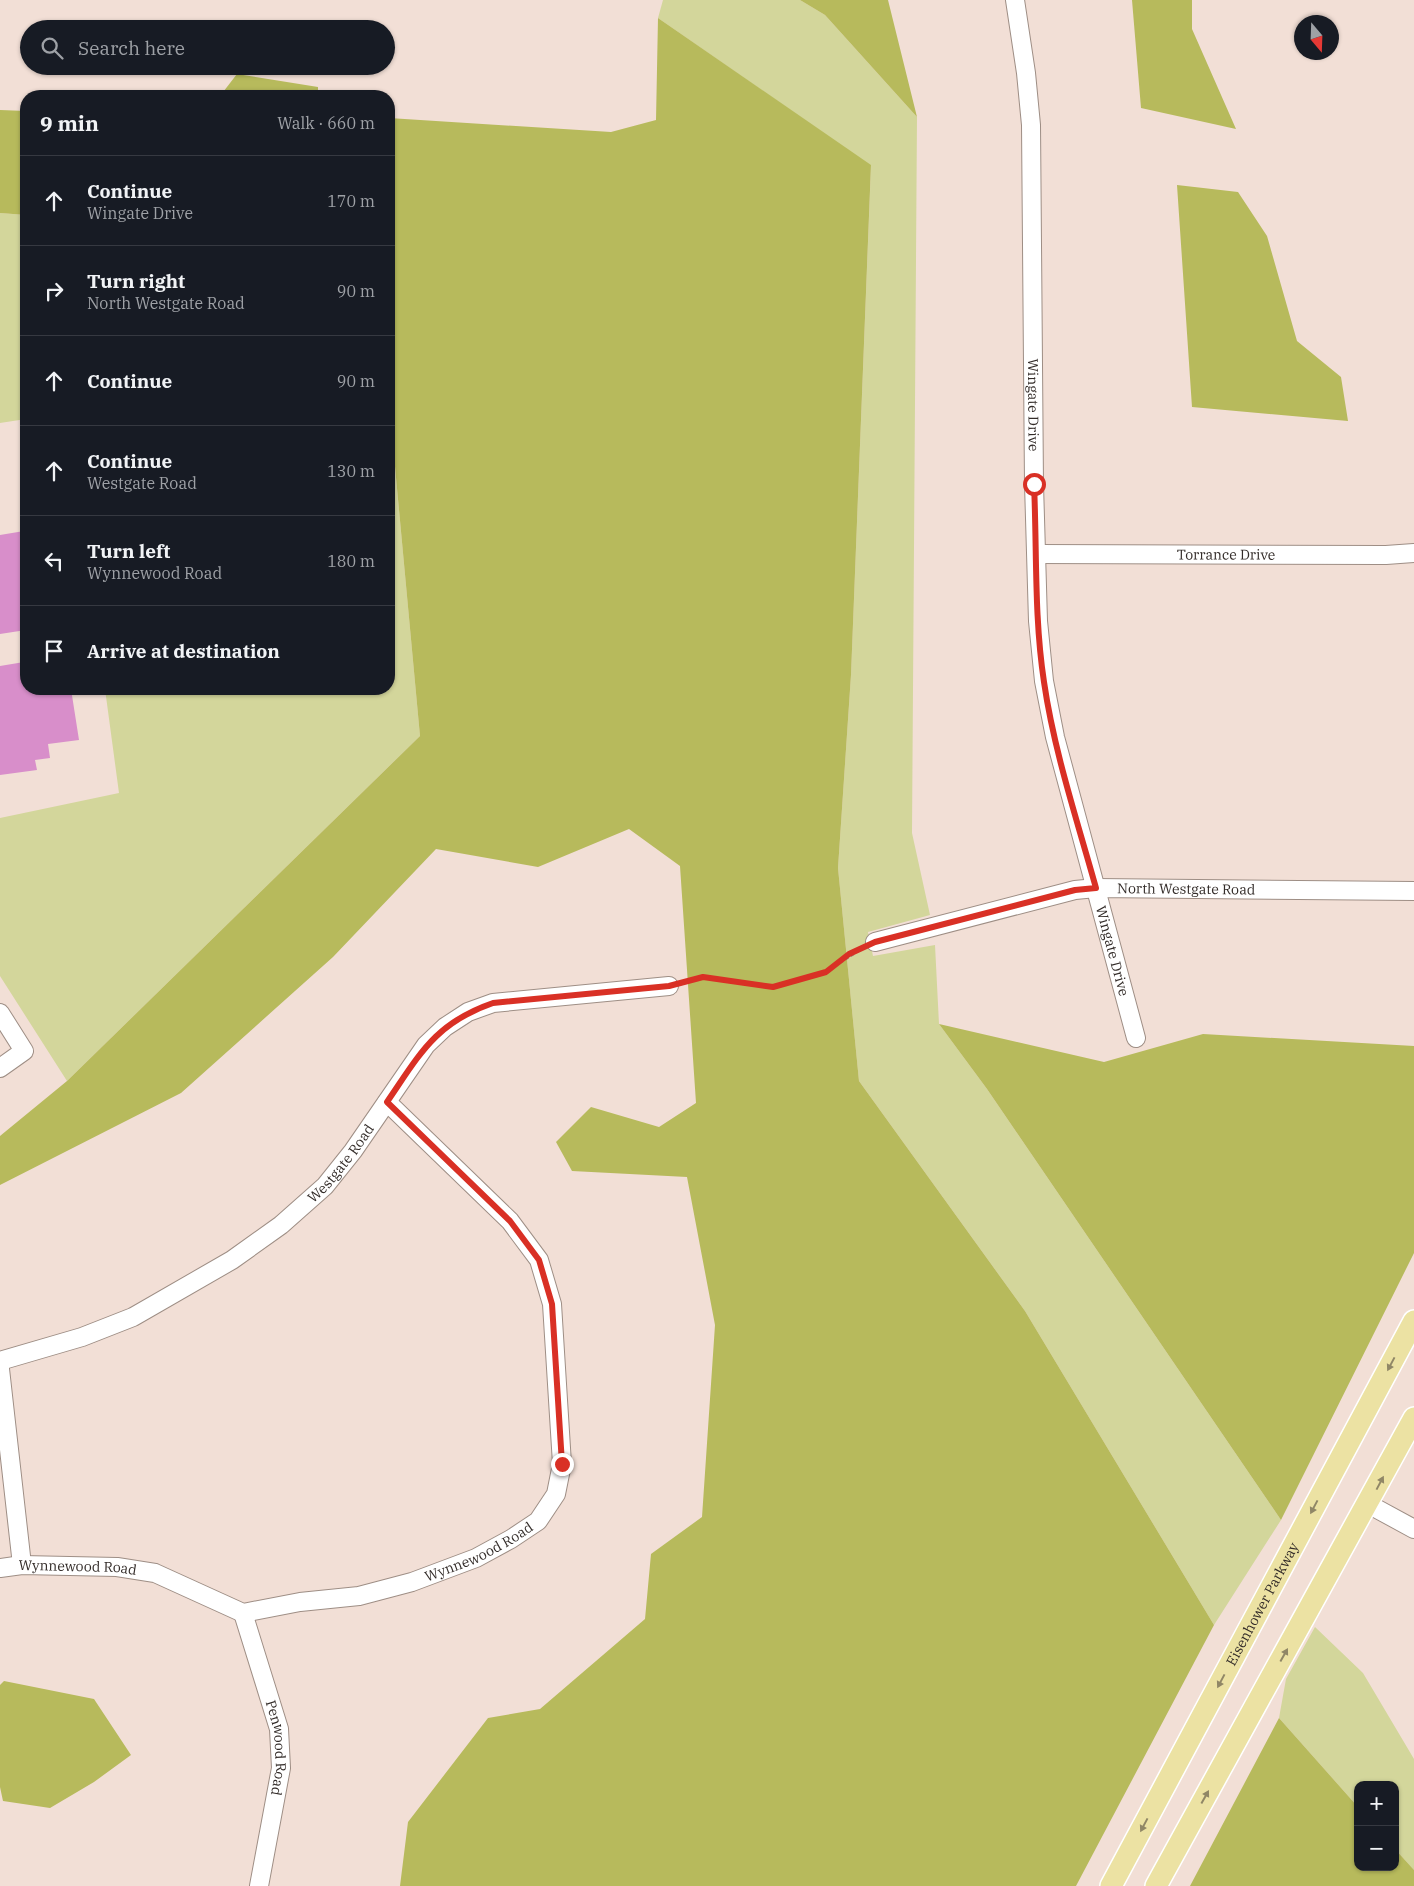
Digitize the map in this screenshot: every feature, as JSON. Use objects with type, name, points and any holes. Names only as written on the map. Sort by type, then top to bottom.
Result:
[{"type":"main road","name":"Eisenhower Parkway","points":[[1111,1886],[1414,1321]]},
{"type":"main road","points":[[1156,1886],[1414,1418]]},
{"type":"street","name":"Wingate Drive","points":[[1015,0],[1026,73],[1030,125],[1034,484],[1038,621],[1044,681],[1055,737],[1136,1038]]},
{"type":"street","name":"Torrance Drive","points":[[1037,554],[1386,555],[1414,553]]},
{"type":"street","name":"North Westgate Road","points":[[875,942],[1075,890],[1096,888],[1414,890]]},
{"type":"street","name":"Westgate Road","points":[[0,1361],[82,1337],[133,1317],[232,1260],[281,1225],[326,1186],[426,1045],[445,1027],[468,1012],[493,1003],[669,986]]},
{"type":"street","points":[[0,1013],[24,1051],[0,1068]]},
{"type":"street","name":"Wynnewood Road","points":[[0,1568],[22,1566],[116,1568],[155,1573],[243,1612],[300,1602],[359,1596],[429,1576],[476,1558],[511,1539],[538,1521],[556,1494],[562,1464],[552,1304],[539,1260],[510,1221],[387,1102]]},
{"type":"street","points":[[0,1369],[22,1566]]},
{"type":"street","points":[[1368,1504],[1414,1529]]},
{"type":"street","name":"Penwood Road","points":[[243,1612],[279,1729],[281,1768],[259,1886]]},
{"type":"path","points":[[669,986],[703,977],[773,987],[826,972],[849,954],[875,942]]},
{"type":"green space","points":[[663,0],[800,0],[825,15],[917,117],[912,833],[930,915],[868,932],[873,956],[935,945],[939,1024],[987,1089],[1281,1520],[1214,1625],[1025,1311],[859,1081],[838,868],[851,675],[871,166],[658,18]]},
{"type":"green space","points":[[0,213],[20,215],[20,420],[0,423]]},
{"type":"green space","points":[[395,467],[420,736],[67,1081],[0,976],[0,818],[119,793],[106,695],[395,695]]},
{"type":"green space","points":[[1315,1627],[1363,1673],[1414,1759],[1414,1870],[1399,1853],[1399,1781],[1354,1781],[1354,1802],[1279,1718],[1286,1679]]},
{"type":"shaded area","points":[[800,0],[888,0],[917,117],[825,15]]},
{"type":"shaded area","points":[[1132,0],[1192,0],[1192,29],[1236,129],[1141,108]]},
{"type":"shaded area","points":[[658,18],[871,165],[851,675],[838,868],[859,1081],[1025,1311],[1214,1625],[1076,1886],[400,1886],[408,1822],[488,1718],[540,1709],[645,1619],[651,1554],[702,1517],[715,1325],[687,1177],[572,1171],[556,1142],[591,1107],[659,1127],[696,1103],[680,866],[629,829],[538,867],[436,849],[333,957],[181,1093],[0,1185],[0,1136],[67,1081],[420,736],[395,467],[395,118],[611,132],[656,120]]},
{"type":"shaded area","points":[[236,75],[318,87],[318,90],[225,90]]},
{"type":"shaded area","points":[[0,110],[20,111],[20,215],[0,213]]},
{"type":"shaded area","points":[[1177,185],[1238,192],[1267,236],[1297,341],[1341,377],[1348,421],[1192,407]]},
{"type":"shaded area","points":[[939,1024],[1104,1062],[1203,1034],[1414,1046],[1414,1253],[1281,1520],[987,1089]]},
{"type":"shaded area","points":[[4,1681],[94,1699],[131,1755],[94,1782],[50,1808],[3,1801],[0,1787],[0,1685]]},
{"type":"shaded area","points":[[1279,1718],[1354,1802],[1354,1871],[1399,1871],[1399,1853],[1414,1870],[1414,1886],[1190,1886]]},
{"type":"building","points":[[20,532],[20,631],[0,634],[0,535]]},
{"type":"building","points":[[20,663],[20,695],[72,695],[79,740],[48,744],[50,758],[35,760],[37,770],[0,775],[0,666]]},
{"type":"route","points":[[562,1464],[552,1304],[539,1260],[510,1221],[387,1102],[426,1045],[445,1027],[468,1012],[493,1003],[669,986],[703,977],[773,987],[826,972],[849,954],[875,942],[1075,890],[1096,888],[1055,737],[1044,681],[1038,621],[1034,484]]}]
